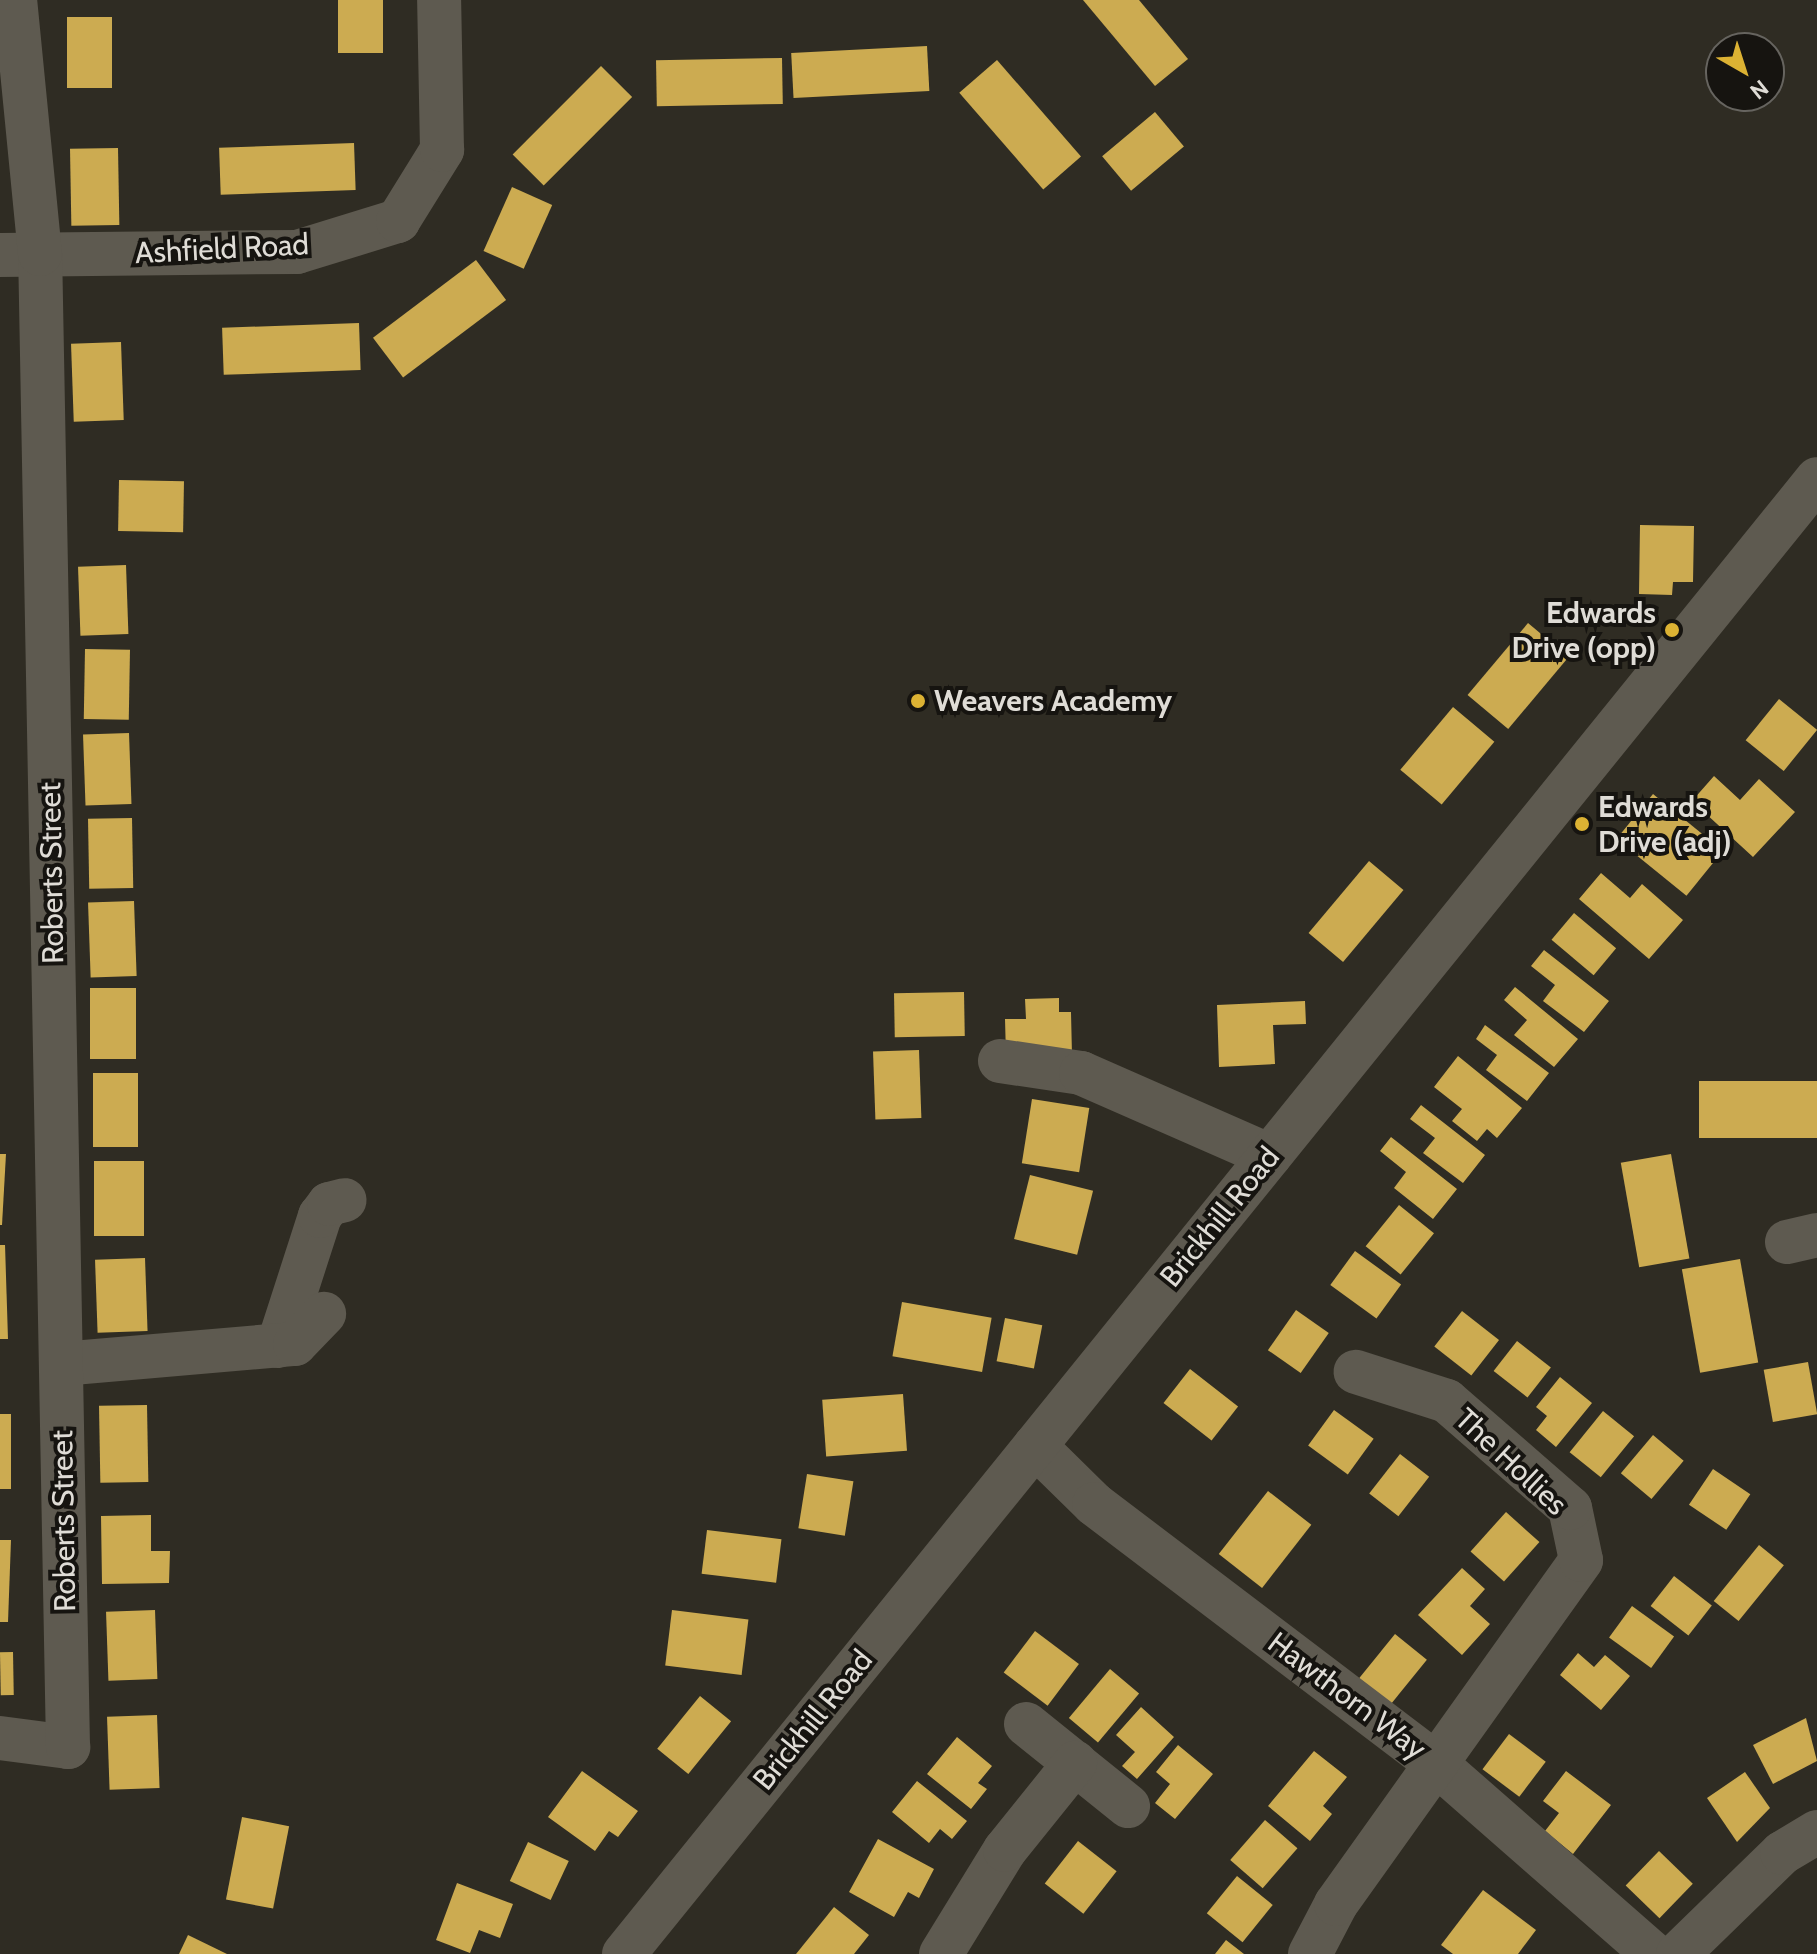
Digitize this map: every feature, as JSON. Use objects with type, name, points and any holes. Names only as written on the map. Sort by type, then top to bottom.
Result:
[{"type":"street","name":"Roberts Street","points":[[0,1738],[68,1747],[61,1364],[20,254],[15,0]]},
{"type":"street","name":"Ashfield Road","points":[[20,254],[297,252],[398,221],[442,150],[439,0]]},
{"type":"street","name":"Brickhill Road","points":[[624,1954],[1816,483]]},
{"type":"street","points":[[1000,1061],[1081,1073],[1270,1156]]},
{"type":"street","points":[[278,1346],[320,1216],[329,1204],[345,1200]]},
{"type":"street","points":[[61,1364],[295,1344],[324,1314]]},
{"type":"street","name":"The Hollies","points":[[1310,1954],[1336,1904],[1581,1560],[1570,1508],[1447,1401],[1356,1372]]},
{"type":"street","name":"Hawthorn Way","points":[[1035,1446],[1094,1504],[1435,1763],[1653,1954]]},
{"type":"street","points":[[1026,1724],[1128,1806]]},
{"type":"street","points":[[941,1954],[1005,1850],[1075,1763]]},
{"type":"street","points":[[1678,1954],[1782,1853],[1817,1832]]},
{"type":"building","points":[[338,0],[383,0],[383,53],[338,53]]},
{"type":"building","points":[[1083,0],[1139,0],[1188,59],[1155,86]]},
{"type":"building","points":[[67,17],[112,17],[112,88],[67,88]]},
{"type":"building","points":[[927,46],[929,91],[794,98],[791,53]]},
{"type":"building","points":[[782,58],[783,104],[657,106],[656,60]]},
{"type":"building","points":[[997,60],[1081,157],[1043,189],[959,93]]},
{"type":"building","points":[[601,66],[632,97],[544,186],[513,154]]},
{"type":"building","points":[[1155,112],[1184,146],[1131,191],[1102,156]]},
{"type":"building","points":[[354,143],[356,190],[221,195],[219,148]]},
{"type":"building","points":[[118,148],[119,225],[71,226],[70,149]]},
{"type":"building","points":[[512,187],[552,205],[524,269],[484,251]]},
{"type":"building","points":[[476,260],[506,300],[403,378],[373,338]]},
{"type":"building","points":[[359,323],[361,370],[224,375],[222,328]]},
{"type":"building","points":[[121,342],[124,420],[74,422],[71,344]]},
{"type":"building","points":[[119,480],[184,481],[183,532],[118,531]]},
{"type":"building","points":[[1640,525],[1694,526],[1693,582],[1673,582],[1672,595],[1639,594]]},
{"type":"building","points":[[126,565],[128,634],[80,636],[78,567]]},
{"type":"building","points":[[1528,623],[1569,657],[1508,729],[1468,695]]},
{"type":"building","points":[[85,649],[130,650],[129,720],[84,719]]},
{"type":"building","points":[[1779,699],[1817,730],[1784,771],[1746,740]]},
{"type":"building","points":[[1453,707],[1494,742],[1442,805],[1400,770]]},
{"type":"building","points":[[129,733],[131,804],[86,806],[83,735]]},
{"type":"building","points":[[1714,776],[1740,800],[1759,779],[1795,812],[1753,857],[1692,801]]},
{"type":"building","points":[[1653,794],[1723,851],[1686,896],[1616,839]]},
{"type":"building","points":[[132,818],[133,888],[89,889],[88,819]]},
{"type":"building","points":[[1369,861],[1403,890],[1343,962],[1309,933]]},
{"type":"building","points":[[1601,873],[1630,898],[1642,884],[1683,920],[1649,959],[1579,899]]},
{"type":"building","points":[[134,901],[137,976],[91,978],[88,903]]},
{"type":"building","points":[[1574,913],[1616,948],[1594,975],[1552,940]]},
{"type":"building","points":[[1544,950],[1609,1001],[1584,1032],[1543,1001],[1555,985],[1531,966]]},
{"type":"building","points":[[1515,987],[1578,1039],[1554,1067],[1514,1035],[1527,1020],[1504,1000]]},
{"type":"building","points":[[90,988],[136,988],[136,1059],[90,1059]]},
{"type":"building","points":[[964,992],[965,1036],[895,1037],[894,993]]},
{"type":"building","points":[[1059,998],[1059,1012],[1071,1012],[1072,1055],[1006,1056],[1005,1019],[1026,1019],[1025,999]]},
{"type":"building","points":[[1305,1001],[1306,1024],[1273,1025],[1275,1064],[1219,1067],[1217,1005]]},
{"type":"building","points":[[1485,1025],[1549,1073],[1527,1101],[1486,1070],[1497,1055],[1476,1039]]},
{"type":"building","points":[[919,1050],[921,1118],[875,1120],[873,1052]]},
{"type":"building","points":[[1458,1056],[1522,1108],[1497,1138],[1487,1129],[1477,1141],[1452,1121],[1462,1109],[1434,1087]]},
{"type":"building","points":[[93,1073],[138,1073],[138,1147],[93,1147]]},
{"type":"building","points":[[1699,1081],[1817,1081],[1817,1138],[1699,1138]]},
{"type":"building","points":[[1032,1099],[1089,1108],[1079,1172],[1022,1163]]},
{"type":"building","points":[[1421,1105],[1485,1155],[1463,1183],[1423,1153],[1435,1138],[1410,1119]]},
{"type":"building","points":[[1391,1137],[1457,1189],[1433,1219],[1394,1188],[1406,1172],[1380,1151]]},
{"type":"building","points":[[0,1154],[6,1154],[2,1225],[0,1225]]},
{"type":"building","points":[[1671,1154],[1689,1258],[1639,1267],[1621,1163]]},
{"type":"building","points":[[94,1161],[144,1161],[144,1236],[94,1236]]},
{"type":"building","points":[[1030,1175],[1093,1191],[1077,1255],[1014,1239]]},
{"type":"building","points":[[1399,1205],[1434,1233],[1401,1275],[1366,1246]]},
{"type":"building","points":[[0,1245],[5,1245],[8,1339],[0,1339]]},
{"type":"building","points":[[1355,1251],[1401,1285],[1376,1318],[1330,1285]]},
{"type":"building","points":[[145,1258],[148,1331],[98,1333],[95,1260]]},
{"type":"building","points":[[1740,1259],[1758,1362],[1700,1373],[1682,1269]]},
{"type":"building","points":[[902,1302],[992,1318],[982,1372],[892,1356]]},
{"type":"building","points":[[1296,1310],[1329,1333],[1301,1373],[1268,1350]]},
{"type":"building","points":[[1462,1311],[1499,1340],[1471,1375],[1434,1346]]},
{"type":"building","points":[[1005,1318],[1042,1325],[1034,1368],[997,1361]]},
{"type":"building","points":[[1517,1341],[1551,1367],[1527,1397],[1494,1371]]},
{"type":"building","points":[[1808,1362],[1817,1414],[1773,1422],[1764,1370]]},
{"type":"building","points":[[1190,1369],[1238,1407],[1212,1440],[1164,1403]]},
{"type":"building","points":[[1560,1377],[1592,1403],[1556,1447],[1536,1430],[1547,1416],[1536,1407]]},
{"type":"building","points":[[903,1394],[907,1451],[826,1457],[822,1400]]},
{"type":"building","points":[[147,1405],[148,1482],[100,1483],[99,1406]]},
{"type":"building","points":[[1334,1410],[1374,1439],[1348,1474],[1308,1446]]},
{"type":"building","points":[[1603,1411],[1634,1436],[1601,1477],[1570,1452]]},
{"type":"building","points":[[0,1414],[11,1414],[11,1489],[0,1489]]},
{"type":"building","points":[[1653,1435],[1684,1461],[1652,1499],[1621,1473]]},
{"type":"building","points":[[1400,1454],[1429,1477],[1398,1516],[1369,1493]]},
{"type":"building","points":[[1713,1469],[1750,1494],[1726,1530],[1689,1505]]},
{"type":"building","points":[[807,1474],[853,1481],[845,1536],[798,1528]]},
{"type":"building","points":[[1268,1491],[1311,1525],[1262,1588],[1219,1554]]},
{"type":"building","points":[[1506,1512],[1539,1542],[1504,1581],[1471,1551]]},
{"type":"building","points":[[151,1515],[151,1551],[170,1551],[169,1583],[102,1584],[101,1516]]},
{"type":"building","points":[[707,1530],[781,1539],[776,1583],[702,1574]]},
{"type":"building","points":[[0,1540],[11,1540],[8,1622],[0,1622]]},
{"type":"building","points":[[1759,1545],[1784,1565],[1739,1621],[1714,1601]]},
{"type":"building","points":[[1462,1568],[1485,1589],[1470,1606],[1490,1624],[1462,1655],[1418,1615]]},
{"type":"building","points":[[1674,1576],[1712,1606],[1688,1635],[1651,1606]]},
{"type":"building","points":[[1632,1606],[1674,1637],[1651,1668],[1609,1638]]},
{"type":"building","points":[[155,1610],[157,1679],[108,1681],[106,1612]]},
{"type":"building","points":[[672,1610],[748,1619],[742,1675],[665,1666]]},
{"type":"building","points":[[1035,1631],[1079,1664],[1048,1706],[1004,1673]]},
{"type":"building","points":[[1395,1634],[1427,1660],[1391,1704],[1359,1678]]},
{"type":"building","points":[[0,1652],[13,1652],[14,1695],[1,1695]]},
{"type":"building","points":[[1578,1653],[1594,1667],[1605,1655],[1630,1676],[1601,1710],[1560,1675]]},
{"type":"building","points":[[1110,1669],[1139,1693],[1098,1742],[1069,1718]]},
{"type":"building","points":[[700,1696],[731,1721],[688,1774],[657,1749]]},
{"type":"building","points":[[1141,1707],[1174,1737],[1137,1779],[1122,1766],[1135,1752],[1116,1735]]},
{"type":"building","points":[[157,1715],[160,1788],[110,1790],[107,1717]]},
{"type":"building","points":[[1806,1718],[1817,1761],[1773,1784],[1753,1745]]},
{"type":"building","points":[[1509,1734],[1546,1762],[1519,1797],[1483,1769]]},
{"type":"building","points":[[957,1737],[992,1766],[978,1783],[987,1789],[971,1809],[927,1774]]},
{"type":"building","points":[[1178,1745],[1213,1774],[1175,1819],[1155,1803],[1170,1784],[1156,1772]]},
{"type":"building","points":[[1314,1751],[1347,1777],[1323,1806],[1332,1814],[1310,1841],[1268,1806]]},
{"type":"building","points":[[582,1771],[638,1811],[618,1837],[609,1831],[595,1851],[548,1817]]},
{"type":"building","points":[[1566,1771],[1611,1805],[1573,1854],[1545,1831],[1559,1813],[1543,1801]]},
{"type":"building","points":[[1745,1772],[1770,1808],[1737,1842],[1707,1798]]},
{"type":"building","points":[[917,1781],[967,1821],[952,1839],[940,1829],[929,1843],[892,1812]]},
{"type":"building","points":[[242,1817],[289,1826],[273,1909],[226,1899]]},
{"type":"building","points":[[1265,1820],[1297,1848],[1263,1888],[1230,1860]]},
{"type":"building","points":[[878,1839],[934,1869],[919,1898],[908,1892],[894,1917],[849,1892]]},
{"type":"building","points":[[1078,1841],[1117,1871],[1083,1914],[1045,1884]]},
{"type":"building","points":[[528,1842],[569,1861],[551,1900],[510,1881]]},
{"type":"building","points":[[1659,1851],[1693,1884],[1659,1918],[1626,1886]]},
{"type":"building","points":[[1237,1876],[1273,1905],[1243,1942],[1207,1913]]},
{"type":"building","points":[[457,1883],[513,1904],[500,1938],[479,1930],[470,1953],[436,1940]]},
{"type":"building","points":[[1483,1890],[1536,1930],[1518,1954],[1453,1954],[1441,1945]]},
{"type":"building","points":[[834,1907],[869,1935],[854,1954],[796,1954]]},
{"type":"building","points":[[188,1935],[227,1954],[179,1954]]},
{"type":"building","points":[[1226,1940],[1244,1954],[1215,1954]]},
{"type":"place","name":"Edwards Drive (opp)","points":[[1672,630]]},
{"type":"place","name":"Weavers Academy","points":[[918,701]]},
{"type":"place","name":"Edwards Drive (adj)","points":[[1582,824]]}]
